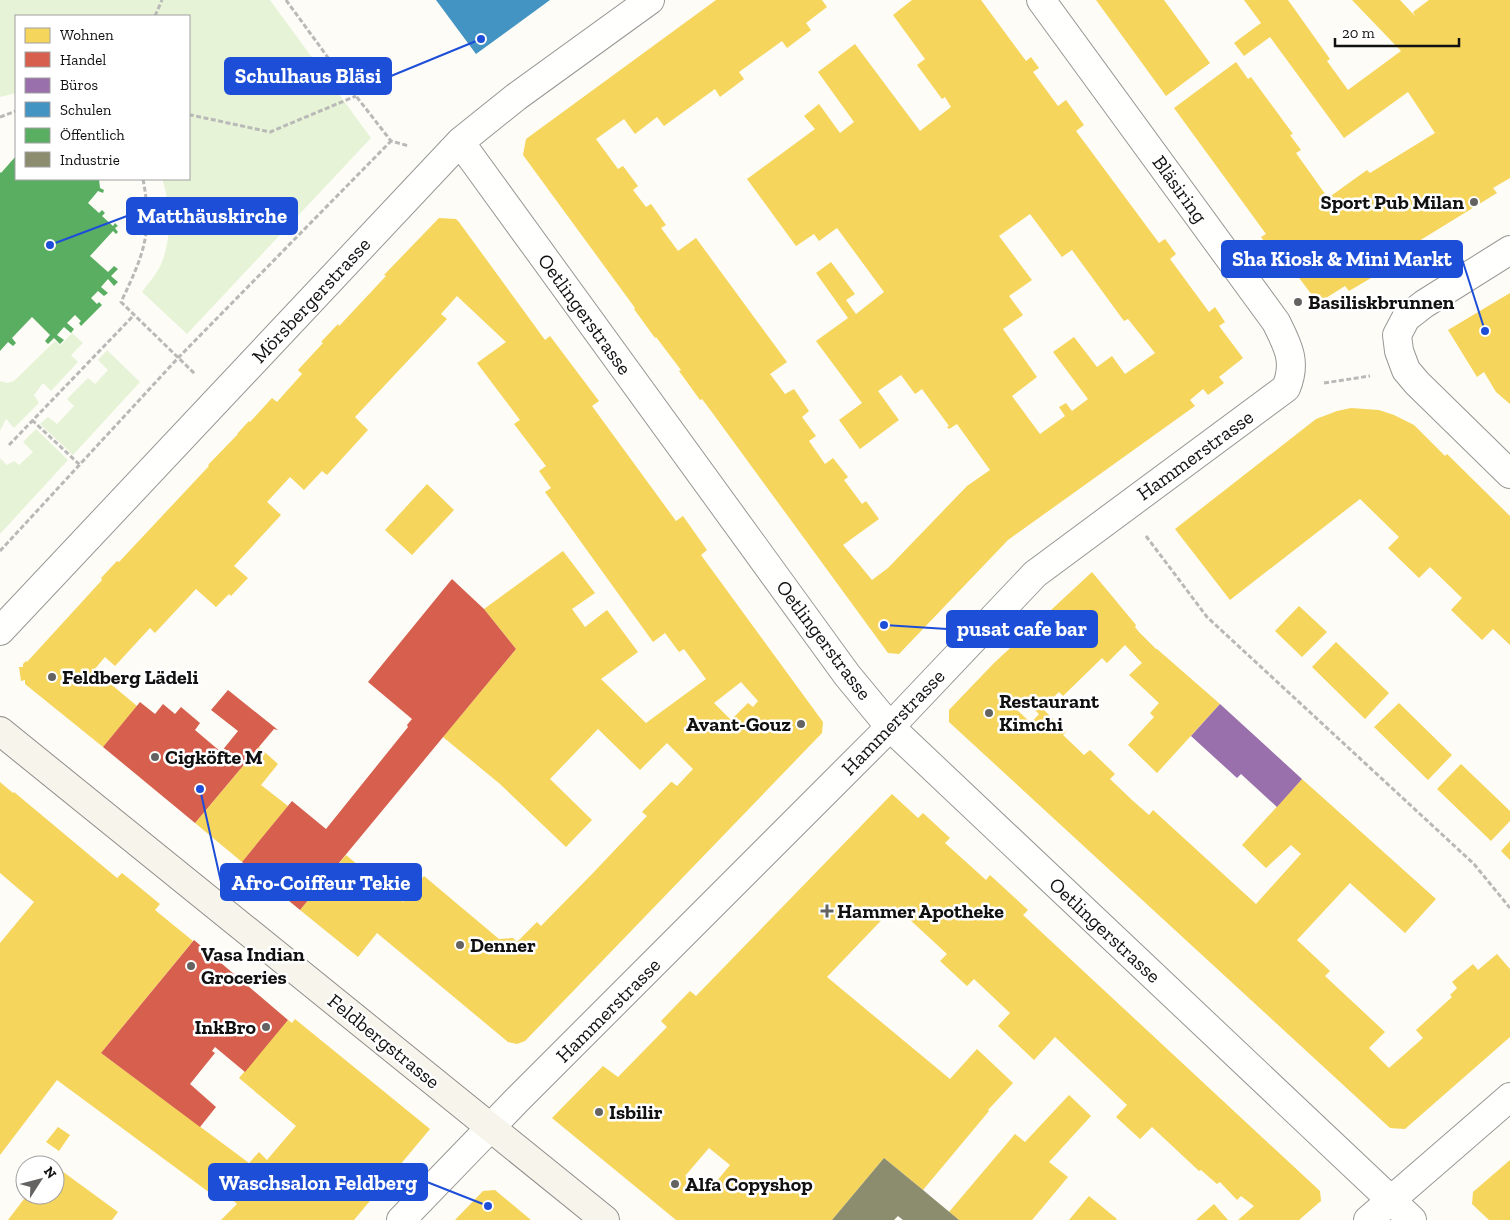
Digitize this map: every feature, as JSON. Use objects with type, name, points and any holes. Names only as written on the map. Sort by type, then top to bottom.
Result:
[{"type":"main road","name":"Feldbergstrasse","points":[[0,731],[605,1220]]},
{"type":"street","name":"Mörsbergerstrasse","points":[[0,631],[218,397],[460,142],[516,97],[650,0]]},
{"type":"street","name":"Bläsiring","points":[[1041,0],[1276,322],[1286,342],[1291,359],[1292,375],[1286,388]]},
{"type":"street","name":"Oetlingerstrasse","points":[[460,142],[847,675],[890,727],[1412,1220]]},
{"type":"street","points":[[1510,250],[1424,304],[1406,318],[1397,335],[1399,352],[1406,370],[1510,474]]},
{"type":"street","name":"Hammerstrasse","points":[[402,1220],[890,727],[1035,574],[1124,506],[1286,388]]},
{"type":"street","points":[[1368,1220],[1510,1097]]},
{"type":"path","points":[[155,15],[162,0]]},
{"type":"path","points":[[0,551],[178,358],[391,141],[286,0]]},
{"type":"path","points":[[190,116],[270,132],[356,96]]},
{"type":"path","points":[[0,117],[15,112]]},
{"type":"path","points":[[143,180],[148,211],[145,244],[138,267],[121,302],[218,397]]},
{"type":"path","points":[[8,445],[134,315]]},
{"type":"path","points":[[1286,388],[1406,370]]},
{"type":"path","points":[[32,420],[80,465]]},
{"type":"path","points":[[1124,506],[1207,617],[1474,864],[1510,908]]},
{"type":"green space","points":[[0,0],[270,0],[371,138],[187,334],[142,292],[160,266],[169,231],[169,210],[162,180],[190,180],[190,15],[15,15],[15,93],[0,97]]},
{"type":"green space","points":[[72,333],[83,343],[71,355],[78,362],[51,391],[43,383],[34,395],[39,403],[14,428],[6,419],[0,431],[0,381],[7,383],[14,381],[55,341],[61,345]]},
{"type":"green space","points":[[107,350],[140,382],[73,455],[40,424],[48,417],[57,424],[74,406],[67,399],[88,378],[95,384],[108,370],[98,360]]},
{"type":"green space","points":[[36,429],[68,460],[0,534],[0,458],[7,465],[14,461],[19,465],[33,452],[23,442]]},
{"type":"building: Wohnen","points":[[716,0],[822,0],[827,7],[806,23],[811,30],[787,48],[782,41],[739,72],[744,79],[720,97],[715,89],[664,126],[657,117],[635,134],[624,119],[596,139],[618,169],[623,166],[638,186],[633,190],[646,207],[651,204],[666,225],[661,228],[678,251],[696,238],[787,362],[770,374],[785,394],[794,389],[809,411],[802,417],[816,436],[809,441],[825,464],[833,458],[848,477],[844,480],[862,504],[866,501],[879,519],[843,545],[872,580],[888,568],[967,486],[990,470],[957,424],[949,429],[947,427],[949,426],[922,389],[915,394],[901,375],[878,391],[899,420],[860,449],[839,420],[862,403],[816,341],[848,318],[816,273],[831,262],[855,294],[846,300],[856,314],[884,292],[837,228],[819,241],[814,234],[796,246],[747,179],[815,129],[804,116],[819,104],[840,133],[854,122],[818,72],[855,44],[920,131],[951,107],[945,97],[942,99],[917,65],[925,59],[893,15],[912,0],[981,0],[1026,61],[1031,57],[1039,68],[1033,72],[1058,106],[1066,100],[1084,125],[1076,131],[1159,243],[1165,239],[1176,254],[1170,259],[1209,312],[1215,307],[1225,322],[1219,326],[1243,358],[1219,377],[1224,383],[1208,395],[1203,389],[1190,400],[1195,406],[1008,540],[899,654],[888,653],[714,415],[702,399],[700,400],[679,371],[681,370],[655,338],[523,155],[526,139]],"holes":[[[1030,214],[1062,257],[1072,250],[1124,321],[1128,319],[1155,353],[1125,374],[1112,356],[1097,367],[1074,337],[1053,352],[1088,399],[1072,411],[1066,403],[1059,407],[1065,416],[1040,434],[1012,396],[1037,377],[1003,329],[1023,315],[1009,296],[1032,280],[999,236]]]},
{"type":"building: Wohnen","points":[[1096,0],[1164,0],[1210,63],[1166,96]]},
{"type":"building: Wohnen","points":[[1244,0],[1288,0],[1330,59],[1327,61],[1348,90],[1401,51],[1352,0],[1400,0],[1415,16],[1413,12],[1429,0],[1510,0],[1510,178],[1493,188],[1497,193],[1380,265],[1383,271],[1349,291],[1345,286],[1318,303],[1284,258],[1279,261],[1261,237],[1266,234],[1174,108],[1236,62],[1248,79],[1251,77],[1293,134],[1290,135],[1301,150],[1296,153],[1328,198],[1367,170],[1370,173],[1435,133],[1408,92],[1344,138],[1270,37],[1244,56],[1234,43],[1261,23]]},
{"type":"building: Wohnen","points":[[439,218],[456,219],[459,222],[545,340],[550,336],[599,401],[592,406],[676,521],[683,516],[707,550],[701,555],[823,722],[822,733],[525,1041],[517,1044],[508,1042],[377,933],[358,957],[300,910],[346,855],[364,870],[369,863],[390,881],[386,887],[403,902],[424,876],[499,939],[513,938],[517,942],[537,922],[541,926],[593,873],[647,816],[642,812],[671,782],[677,786],[693,769],[667,743],[640,770],[598,729],[550,779],[592,820],[566,847],[500,784],[443,737],[516,649],[484,609],[563,551],[595,593],[572,609],[585,627],[607,610],[638,652],[601,679],[646,723],[706,679],[684,649],[679,652],[665,633],[653,642],[545,492],[551,488],[539,471],[546,466],[514,424],[520,420],[477,363],[506,342],[457,296],[441,314],[447,319],[355,417],[368,430],[327,475],[322,471],[304,490],[290,477],[267,502],[281,515],[234,566],[248,578],[231,596],[229,594],[216,607],[196,589],[155,633],[150,628],[115,666],[105,657],[94,670],[137,706],[103,747],[25,684],[25,680],[21,681],[19,667],[23,667],[23,664],[27,662],[102,580],[101,578],[117,561],[119,562],[249,421],[272,398],[277,402],[302,374],[298,370],[323,343],[321,342],[338,324],[339,326],[342,323],[386,276],[384,275]],"holes":[[[741,682],[758,701],[753,707],[748,703],[731,720],[714,703]]]},
{"type":"building: Wohnen","points":[[1510,293],[1510,404],[1496,392],[1484,372],[1477,377],[1448,330]]},
{"type":"building: Wohnen","points":[[1351,408],[1379,410],[1414,425],[1445,456],[1447,454],[1510,516],[1510,645],[1493,629],[1482,640],[1451,610],[1462,598],[1430,567],[1419,578],[1388,548],[1399,537],[1360,499],[1230,600],[1175,529],[1316,419]]},
{"type":"building: Wohnen","points":[[427,484],[454,510],[412,555],[385,530]]},
{"type":"building: Wohnen","points":[[1092,572],[1136,625],[1135,627],[1139,632],[1220,704],[1157,773],[1128,745],[1154,717],[1150,713],[1159,703],[1129,675],[1142,663],[1125,645],[1107,663],[1102,658],[1063,696],[1059,692],[1042,708],[1066,732],[1063,735],[1084,755],[1090,750],[1115,774],[1110,779],[1132,800],[1149,815],[1153,810],[1256,904],[1301,854],[1291,845],[1266,868],[1242,845],[1302,779],[1436,899],[1405,933],[1350,883],[1297,940],[1330,971],[1325,976],[1385,1032],[1369,1048],[1389,1068],[1423,1038],[1416,1030],[1452,997],[1450,995],[1457,988],[1452,982],[1473,964],[1478,970],[1497,954],[1510,969],[1510,1037],[1405,1129],[1390,1128],[949,722],[949,710],[994,663]],"holes":[[[1024,700],[1039,714],[1031,723],[1016,709]]]},
{"type":"building: Wohnen","points":[[1299,606],[1327,632],[1302,657],[1275,631]]},
{"type":"building: Wohnen","points":[[1336,642],[1389,693],[1365,719],[1312,667]]},
{"type":"building: Wohnen","points":[[1399,703],[1452,755],[1428,780],[1374,727]]},
{"type":"building: Wohnen","points":[[259,747],[278,764],[261,785],[288,806],[242,862],[195,823]]},
{"type":"building: Wohnen","points":[[1461,764],[1510,811],[1510,821],[1491,841],[1437,789]]},
{"type":"building: Wohnen","points":[[0,782],[117,878],[122,873],[160,904],[155,910],[193,941],[101,1053],[249,1163],[259,1152],[267,1160],[296,1126],[239,1078],[288,1020],[292,1023],[295,1019],[430,1129],[354,1220],[221,1220],[237,1204],[218,1186],[210,1193],[57,1080],[0,1155],[0,943],[34,902],[0,873]]},
{"type":"building: Wohnen","points":[[892,794],[918,818],[923,813],[950,838],[945,843],[986,880],[990,875],[1028,910],[1023,915],[1320,1191],[1321,1201],[1299,1220],[1238,1220],[1254,1206],[1241,1196],[1237,1200],[1220,1182],[1217,1184],[1201,1170],[1199,1171],[1152,1127],[1140,1139],[1116,1117],[1127,1105],[1055,1037],[1034,1060],[998,1026],[1010,1013],[974,979],[967,986],[940,961],[947,954],[895,906],[827,977],[950,1079],[977,1049],[1013,1083],[988,1110],[923,1190],[884,1158],[832,1220],[676,1220],[552,1118],[603,1066],[618,1077],[667,1027],[661,1021],[690,991],[696,996]],"holes":[[[709,1148],[730,1165],[707,1193],[685,1176]]]},
{"type":"building: Wohnen","points":[[1510,841],[1510,860],[1501,851]]},
{"type":"building: Wohnen","points":[[1069,1095],[1091,1116],[1049,1162],[1068,1177],[1032,1220],[959,1220],[949,1212],[1015,1134],[1025,1142]]},
{"type":"building: Wohnen","points":[[58,1127],[70,1135],[59,1151],[46,1142]]},
{"type":"building: Wohnen","points":[[1510,1160],[1510,1220],[1489,1220],[1472,1204],[1473,1192]]},
{"type":"building: Wohnen","points":[[65,1173],[118,1212],[112,1220],[8,1220],[19,1205],[65,1205]]},
{"type":"building: Wohnen","points":[[495,1190],[531,1220],[455,1220],[483,1191]]},
{"type":"building: Wohnen","points":[[1089,1196],[1117,1219],[1069,1220]]},
{"type":"building: Wohnen","points":[[1214,1204],[1228,1220],[1196,1220]]},
{"type":"building: Handel","points":[[452,579],[484,609],[516,649],[300,910],[242,862],[292,801],[326,829],[408,727],[407,725],[412,719],[368,682]]},
{"type":"building: Handel","points":[[228,690],[278,730],[274,729],[195,823],[103,747],[140,702],[155,714],[163,704],[175,714],[181,707],[200,723],[195,730],[221,752],[238,731],[211,710]]},
{"type":"building: Handel","points":[[194,940],[288,1020],[245,1072],[215,1047],[212,1051],[215,1053],[190,1084],[216,1107],[200,1127],[101,1053]]},
{"type":"building: Büros","points":[[1220,704],[1302,779],[1277,807],[1241,774],[1237,778],[1191,736]]},
{"type":"building: Schulen","points":[[436,0],[550,0],[476,54]]},
{"type":"building: Öffentlich","points":[[15,157],[15,180],[99,180],[100,188],[104,190],[103,193],[98,191],[88,203],[99,213],[102,210],[105,213],[102,216],[113,226],[115,223],[118,226],[115,228],[118,232],[116,234],[113,231],[90,256],[108,272],[114,266],[118,269],[111,276],[118,282],[114,286],[108,279],[101,287],[108,293],[104,296],[98,291],[91,298],[97,304],[99,302],[102,305],[81,326],[79,323],[81,321],[75,315],[67,323],[74,329],[71,333],[64,327],[57,335],[64,340],[60,344],[54,338],[48,344],[45,341],[50,335],[32,317],[12,338],[16,343],[13,346],[8,342],[0,351],[1,173]]},
{"type":"building: Industrie","points":[[884,1158],[959,1220],[903,1220],[898,1216],[894,1220],[832,1220]]},
{"type":"place","name":"Schulhaus Bläsi","points":[[481,39]]},
{"type":"place","name":"Sport Pub Milan","points":[[1474,202]]},
{"type":"place","name":"Matthäuskirche","points":[[50,245]]},
{"type":"place","name":"Basiliskbrunnen","points":[[1298,302]]},
{"type":"place","name":"Sha Kiosk & Mini Markt","points":[[1485,331]]},
{"type":"place","name":"pusat cafe bar","points":[[884,625]]},
{"type":"place","name":"Feldberg Lädeli","points":[[52,677]]},
{"type":"place","name":"Restaurant Kimchi","points":[[989,713]]},
{"type":"place","name":"Avant-Gouz","points":[[801,724]]},
{"type":"place","name":"Cigköfte M","points":[[155,757]]},
{"type":"place","name":"Afro-Coiffeur Tekie","points":[[200,789]]},
{"type":"place","name":"Hammer Apotheke","points":[[827,911]]},
{"type":"place","name":"Denner","points":[[460,945]]},
{"type":"place","name":"Vasa Indian Groceries","points":[[191,966]]},
{"type":"place","name":"InkBro","points":[[266,1027]]},
{"type":"place","name":"Isbilir","points":[[599,1112]]},
{"type":"place","name":"Alfa Copyshop","points":[[675,1184]]},
{"type":"place","name":"Waschsalon Feldberg","points":[[488,1206]]}]
